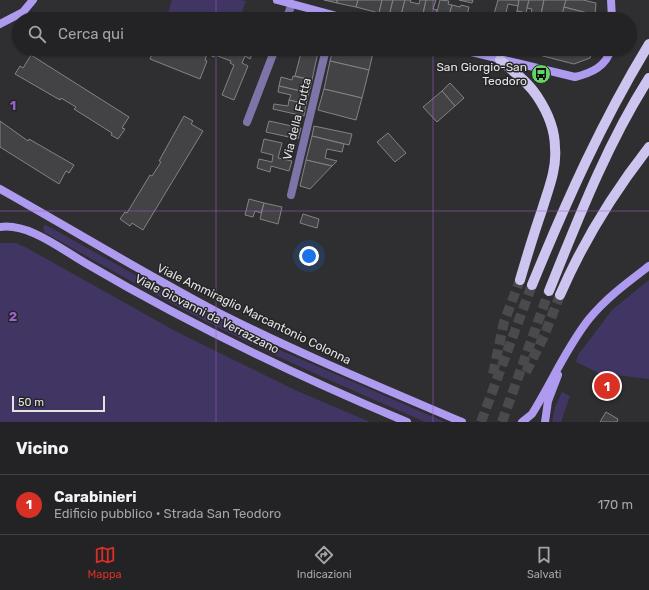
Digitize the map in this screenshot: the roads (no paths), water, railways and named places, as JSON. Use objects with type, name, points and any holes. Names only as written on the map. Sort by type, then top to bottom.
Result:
[{"type":"main road","points":[[23,12],[33,0]]},
{"type":"main road","points":[[277,0],[292,4],[302,4],[322,12]]},
{"type":"main road","points":[[611,0],[612,12]]},
{"type":"main road","points":[[0,24],[12,18]]},
{"type":"main road","points":[[532,285],[563,210],[606,119],[649,44]]},
{"type":"main road","points":[[485,56],[575,77],[590,73],[602,64],[609,56]]},
{"type":"main road","points":[[500,60],[522,79],[536,95],[545,110],[553,130],[556,148],[554,167],[520,280]]},
{"type":"main road","points":[[549,291],[579,218],[622,127],[649,78]]},
{"type":"main road","points":[[560,295],[576,258],[591,232],[649,147]]},
{"type":"main road","name":"Viale Ammiraglio Marcantonio Colonna","points":[[0,189],[138,270],[220,313],[342,371],[462,422]]},
{"type":"main road","name":"Viale Giovanni da Verrazzano","points":[[0,227],[27,229],[88,265],[205,329],[294,372],[407,422]]},
{"type":"main road","points":[[522,422],[532,414],[563,359],[590,318],[615,293],[649,266]]},
{"type":"main road","points":[[545,422],[548,401],[563,359]]},
{"type":"street","points":[[289,12],[292,4]]},
{"type":"street","points":[[247,122],[272,56]]},
{"type":"street","name":"Via della Frutta","points":[[291,195],[324,56]]},
{"type":"tunnel","points":[[493,374],[504,322],[520,280]]},
{"type":"tunnel","points":[[481,422],[532,285]]},
{"type":"tunnel","points":[[502,422],[549,291]]},
{"type":"tunnel","points":[[526,372],[544,336],[560,295]]},
{"type":"place","name":"San Giorgio-San Teodoro","points":[[541,74]]},
{"type":"place","name":"Carabinieri","points":[[607,386]]}]
